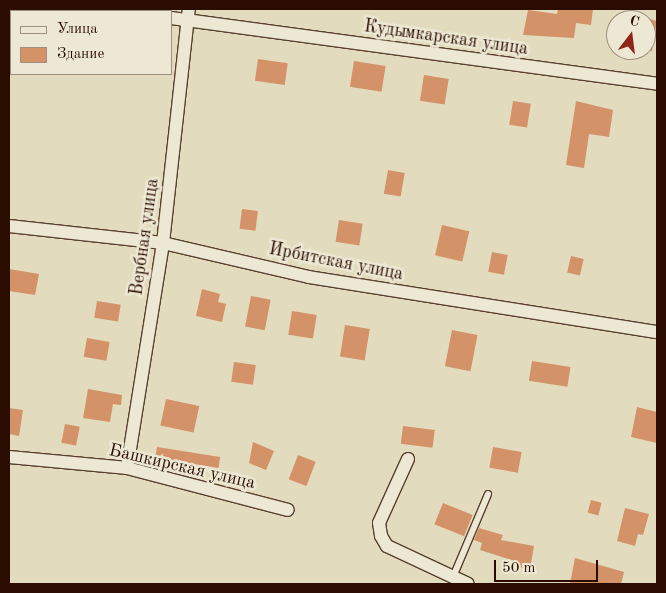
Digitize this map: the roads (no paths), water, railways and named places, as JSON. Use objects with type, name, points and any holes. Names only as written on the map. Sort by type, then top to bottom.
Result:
[{"type":"street","name":"Кудымкарская улица","points":[[172,18],[188,14],[657,84]]},
{"type":"street","name":"Вербная улица","points":[[127,468],[163,243],[188,14]]},
{"type":"street","name":"Ирбитская улица","points":[[9,226],[163,243],[309,277],[657,332]]},
{"type":"street","name":"Башкирская улица","points":[[9,457],[127,468],[288,510]]},
{"type":"street","points":[[408,459],[379,524],[380,536],[387,546],[468,584]]},
{"type":"lane","points":[[453,577],[488,494]]}]
